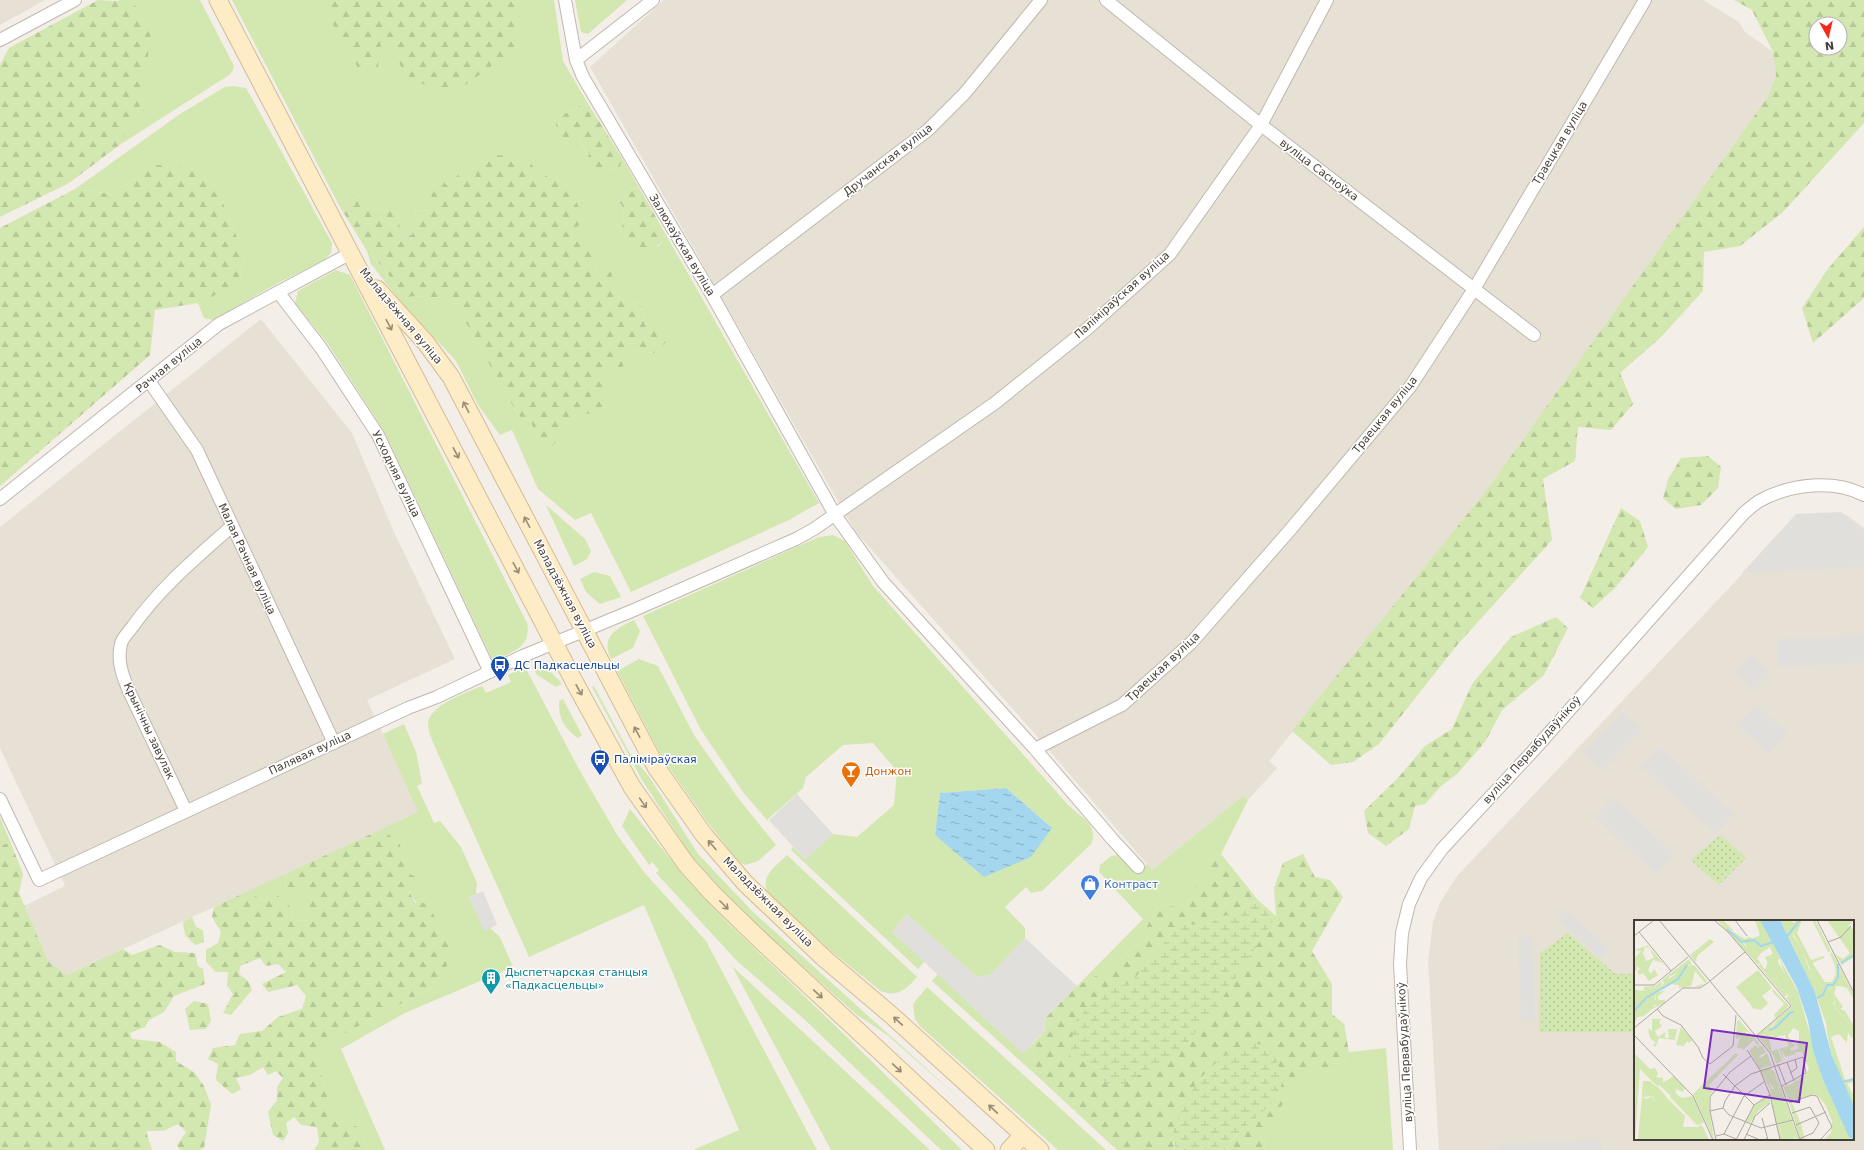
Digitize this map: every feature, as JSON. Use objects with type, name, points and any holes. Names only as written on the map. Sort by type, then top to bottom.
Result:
[{"type":"main road","name":"Маладзёжная вуліца","points":[[218,0],[632,787],[686,864],[712,893],[755,935],[986,1150]]},
{"type":"main road","name":"Маладзёжная вуліца","points":[[351,254],[368,280],[426,343],[451,377],[656,767],[704,835],[740,877],[825,959],[890,1014],[1040,1150]]},
{"type":"main road","points":[[1009,1150],[1023,1135]]},
{"type":"street","points":[[0,40],[75,0]]},
{"type":"street","name":"Залюхаўская вуліца","points":[[565,0],[576,60],[583,77],[712,295],[835,515]]},
{"type":"street","points":[[576,60],[653,0]]},
{"type":"street","name":"Дручанская вуліца","points":[[712,295],[928,130],[965,93],[1041,0]]},
{"type":"street","name":"вуліца Сасноўка","points":[[1106,0],[1260,125],[1534,335]]},
{"type":"street","name":"Паліміраўская вуліца","points":[[584,631],[796,538],[835,515],[995,403],[1087,329],[1170,254],[1260,125],[1327,0]]},
{"type":"street","name":"Траецкая вуліца","points":[[1035,749],[1122,705],[1192,643],[1290,530],[1410,387],[1474,289],[1645,0]]},
{"type":"street","name":"Рачная вуліца","points":[[0,499],[219,324],[351,254]]},
{"type":"street","name":"Усходняя вуліца","points":[[278,292],[321,348],[378,435],[490,672]]},
{"type":"street","name":"Малая Рачная вуліца","points":[[149,381],[197,450],[334,743]]},
{"type":"street","name":"вуліца Первабудаўнікоў","points":[[1410,1150],[1400,964],[1402,933],[1409,904],[1421,878],[1442,849],[1535,748],[1744,513],[1760,500],[1784,491],[1811,485],[1835,486],[1864,495]]},
{"type":"street","points":[[835,515],[883,582],[1035,749],[1138,867]]},
{"type":"street","name":"Крынічны завулак","points":[[186,811],[128,689],[119,656],[121,642],[150,602],[177,575],[232,526]]},
{"type":"street","name":"Палявая вуліца","points":[[0,799],[39,880],[334,743],[584,631]]},
{"type":"shaded area","points":[[0,0],[45,0],[0,25]]},
{"type":"shaded area","points":[[664,0],[1703,0],[1739,22],[1745,32],[1773,52],[1776,76],[1767,98],[1486,491],[1269,761],[1277,768],[1248,800],[1243,796],[1152,870],[1035,734],[855,531],[590,67]]},
{"type":"shaded area","points":[[261,319],[352,433],[393,530],[455,659],[367,700],[419,812],[67,975],[48,961],[24,906],[65,886],[0,748],[0,527]]},
{"type":"shaded area","points":[[1841,512],[1864,532],[1864,567],[1742,573],[1796,514]]},
{"type":"shaded area","points":[[1845,514],[1864,528],[1864,1150],[1439,1150],[1428,960],[1433,922],[1440,903],[1457,876],[1798,515]]},
{"type":"shaded area","points":[[1864,636],[1864,663],[1778,667],[1777,639]]},
{"type":"shaded area","points":[[1750,655],[1770,673],[1754,691],[1734,672]]},
{"type":"shaded area","points":[[1756,705],[1788,733],[1769,754],[1737,725]]},
{"type":"shaded area","points":[[1622,712],[1642,730],[1602,771],[1583,752]]},
{"type":"shaded area","points":[[1660,747],[1734,814],[1716,834],[1642,767]]},
{"type":"shaded area","points":[[797,794],[833,834],[805,860],[769,820]]},
{"type":"shaded area","points":[[1614,797],[1674,854],[1656,874],[1595,817]]},
{"type":"shaded area","points":[[483,891],[497,925],[484,931],[469,897]]},
{"type":"shaded area","points":[[1566,909],[1609,949],[1600,958],[1557,919]]},
{"type":"shaded area","points":[[907,914],[977,977],[990,975],[1025,938],[1077,986],[1046,1017],[1046,1029],[1023,1054],[892,932]]},
{"type":"shaded area","points":[[1532,937],[1535,1020],[1521,1021],[1518,938]]},
{"type":"shaded area","points":[[1601,1140],[1602,1150],[1500,1150],[1500,1144]]},
{"type":"green space","points":[[98,0],[133,2],[151,34],[141,105],[127,126],[121,144],[69,183],[0,217],[0,65],[9,48]]},
{"type":"green space","points":[[119,0],[200,0],[234,66],[229,75],[121,144],[127,126],[141,105]]},
{"type":"green space","points":[[232,0],[554,0],[563,61],[587,102],[555,119],[559,143],[578,138],[589,155],[594,167],[605,172],[620,167],[622,158],[640,189],[630,187],[616,198],[622,206],[624,215],[620,234],[658,247],[666,235],[819,503],[789,520],[631,592],[591,513],[575,520],[538,489],[512,430],[500,435],[478,405],[456,361],[401,302],[371,264],[367,251],[385,269],[403,298],[415,296],[441,298],[461,314],[518,415],[532,424],[550,448],[576,415],[599,367],[629,350],[655,353],[672,335],[648,333],[640,304],[617,297],[598,276],[589,240],[573,240],[571,231],[540,181],[475,178],[432,210],[416,211],[412,235],[401,236],[398,213],[374,208],[360,195],[340,207]]},
{"type":"green space","points":[[319,0],[514,0],[520,11],[514,50],[451,95],[408,78],[382,36],[378,67],[362,75]]},
{"type":"green space","points":[[575,0],[627,0],[588,34],[581,32]]},
{"type":"green space","points":[[1734,0],[1864,0],[1864,123],[1783,212],[1740,246],[1704,252],[1703,291],[1660,338],[1620,373],[1633,404],[1611,430],[1578,427],[1575,461],[1543,479],[1552,540],[1458,644],[1379,744],[1353,762],[1331,765],[1292,731],[1486,491],[1767,98],[1776,76],[1773,52],[1752,10]]},
{"type":"green space","points":[[233,86],[246,88],[332,243],[331,253],[324,260],[276,284],[213,320],[204,318],[198,303],[240,284],[244,254],[217,188],[157,165],[111,194],[75,189],[180,114],[225,87]]},
{"type":"green space","points":[[587,102],[622,158],[620,167],[605,172],[585,165],[589,154],[578,138],[559,144],[555,119]]},
{"type":"green space","points":[[482,153],[529,159],[540,180],[547,175],[570,188],[585,221],[571,231],[573,240],[589,240],[598,249],[595,265],[598,275],[611,272],[617,297],[640,304],[648,333],[665,327],[672,336],[655,353],[629,350],[621,372],[599,367],[594,378],[607,389],[601,412],[576,415],[550,449],[537,447],[532,424],[518,415],[461,314],[441,298],[415,296],[403,298],[385,269],[367,251],[340,207],[360,195],[374,208],[398,213],[401,236],[412,235],[416,211],[432,210],[431,182],[441,178],[448,187],[460,172],[475,178]]},
{"type":"green space","points":[[157,165],[195,168],[217,188],[244,254],[240,284],[198,303],[155,310],[150,355],[0,486],[0,228],[75,189],[111,194]]},
{"type":"green space","points":[[630,187],[640,189],[666,235],[658,246],[650,251],[627,251],[620,234],[624,215],[622,206],[616,198],[620,191]]},
{"type":"green space","points":[[1864,227],[1864,298],[1813,343],[1802,308],[1827,270]]},
{"type":"green space","points":[[336,270],[350,275],[527,623],[528,631],[523,644],[513,652],[493,661],[384,431],[328,344],[295,303],[298,291]]},
{"type":"green space","points":[[1708,456],[1721,467],[1718,488],[1701,505],[1676,509],[1663,498],[1668,479],[1681,458]]},
{"type":"green space","points":[[546,505],[585,539],[591,551],[587,559],[574,566]]},
{"type":"green space","points":[[1621,508],[1640,521],[1648,547],[1616,587],[1593,608],[1580,598]]},
{"type":"green space","points":[[833,535],[845,541],[873,586],[1069,806],[1088,822],[1093,832],[1091,844],[1042,891],[1031,893],[1026,887],[1005,907],[1025,928],[1025,938],[990,975],[977,977],[907,914],[892,932],[925,961],[918,969],[791,850],[793,847],[805,859],[833,834],[857,837],[894,805],[897,771],[873,743],[843,745],[806,777],[803,788],[767,820],[743,792],[701,730],[643,616],[819,537]],"holes":[[[1006,788],[1052,828],[959,854],[935,835],[940,793]]]},
{"type":"green space","points":[[594,572],[610,576],[621,597],[600,604],[586,592],[580,579]]},
{"type":"green space","points":[[1556,617],[1568,628],[1544,675],[1502,710],[1485,742],[1457,774],[1441,786],[1425,804],[1415,806],[1409,829],[1386,846],[1368,833],[1364,811],[1397,779],[1425,746],[1452,729],[1472,684],[1511,637]]},
{"type":"green space","points":[[634,620],[640,631],[633,648],[611,659],[608,651],[609,639],[616,630]]},
{"type":"green space","points":[[639,659],[658,666],[694,735],[738,798],[776,845],[758,861],[745,865],[739,862],[709,824],[663,759],[617,671]]},
{"type":"green space","points":[[532,666],[546,669],[562,684],[556,687],[537,675]]},
{"type":"green space","points":[[525,667],[580,771],[616,833],[643,871],[706,941],[817,1150],[693,1150],[739,1130],[644,905],[529,957],[431,738],[428,725],[434,711],[449,701],[482,686],[486,693],[511,682],[508,675]]},
{"type":"green space","points":[[594,686],[629,752],[650,778],[698,854],[753,912],[968,1106],[886,1034],[857,1015],[750,919],[718,888],[693,859],[642,780],[592,687]]},
{"type":"green space","points":[[563,699],[582,735],[578,738],[565,726],[561,718],[559,701]]},
{"type":"green space","points":[[404,724],[416,752],[422,783],[417,786],[434,823],[440,821],[461,847],[477,883],[476,894],[469,897],[484,930],[490,928],[500,937],[513,967],[405,1013],[341,1049],[385,1150],[365,1150],[367,1148],[359,1127],[334,1122],[321,1072],[321,1046],[442,982],[427,903],[416,903],[409,890],[400,844],[382,829],[418,812],[383,734]]},
{"type":"green space","points":[[1243,796],[1248,800],[1221,854],[1211,858],[1211,876],[1196,884],[1193,899],[1178,906],[1161,907],[1153,913],[1140,942],[1108,969],[1077,986],[1143,919],[1099,872],[1100,865],[1111,856],[1118,855],[1137,874],[1147,864],[1152,870]]},
{"type":"green space","points":[[630,809],[685,877],[725,920],[962,1150],[941,1150],[804,1019],[737,961],[656,873],[659,870],[652,862],[649,865],[622,826]]},
{"type":"green space","points":[[0,818],[10,841],[0,847]]},
{"type":"green space","points":[[382,829],[400,844],[406,872],[416,877],[418,887],[409,890],[415,903],[427,903],[452,949],[442,982],[321,1046],[321,1072],[334,1121],[359,1127],[367,1148],[365,1150],[314,1150],[319,1142],[317,1127],[301,1125],[294,1117],[286,1123],[288,1133],[283,1141],[273,1135],[268,1112],[277,1100],[277,1087],[283,1078],[276,1071],[268,1075],[263,1067],[250,1075],[236,1078],[241,1089],[232,1094],[216,1080],[218,1064],[208,1059],[213,1048],[235,1045],[240,1034],[262,1031],[278,1017],[302,1009],[306,996],[297,985],[268,992],[262,984],[286,972],[278,964],[266,966],[260,958],[240,966],[239,974],[248,981],[252,990],[231,1015],[223,1013],[233,994],[227,985],[228,972],[216,972],[206,962],[206,950],[218,943],[221,932],[212,917],[214,907],[248,891],[264,901],[276,894],[289,905],[294,920],[314,921],[306,907],[312,900],[304,889],[297,895],[285,889],[287,873]]},
{"type":"green space","points":[[1720,835],[1746,858],[1719,885],[1691,860]]},
{"type":"green space","points":[[10,841],[23,874],[19,893],[48,961],[67,975],[123,949],[132,955],[160,945],[175,952],[195,953],[198,966],[203,969],[205,984],[174,996],[164,1012],[149,1020],[145,1027],[130,1033],[132,1039],[160,1042],[176,1052],[176,1061],[195,1073],[204,1086],[211,1105],[204,1148],[200,1150],[180,1150],[177,1145],[186,1132],[178,1124],[163,1131],[146,1131],[152,1150],[0,1150],[0,847]]},
{"type":"green space","points":[[1221,854],[1258,900],[1203,926],[1180,923],[1131,983],[1108,988],[1070,1056],[1097,1067],[1106,1084],[1276,916],[1274,888],[1283,863],[1303,854],[1315,877],[1330,880],[1343,897],[1312,951],[1332,984],[1332,1014],[1344,1024],[1349,1052],[1342,1070],[1325,1072],[1315,1067],[1290,1089],[1267,1135],[1264,1150],[1227,1150],[1232,1139],[1277,1099],[1282,1082],[1223,1056],[1196,1083],[1173,1144],[1175,1150],[1117,1150],[1036,1075],[1033,1044],[1046,1029],[1046,1017],[1077,986],[1108,969],[1140,942],[1153,913],[1161,907],[1178,906],[1193,899],[1196,883],[1211,876],[1211,858]]},
{"type":"green space","points":[[787,855],[917,977],[905,989],[896,993],[886,993],[881,991],[831,951],[767,892],[766,881],[768,876],[774,867]]},
{"type":"green space","points":[[287,873],[285,889],[304,889],[312,900],[314,921],[294,920],[289,905],[264,901],[248,891]]},
{"type":"green space","points":[[1258,900],[1276,916],[1214,1011],[1179,1052],[1122,1085],[1106,1084],[1097,1067],[1070,1056],[1074,1022],[1108,988],[1131,983],[1180,923],[1203,926]]},
{"type":"green space","points":[[192,917],[196,927],[203,930],[204,942],[195,945],[185,935],[183,922]]},
{"type":"green space","points":[[1568,933],[1615,974],[1634,974],[1634,1032],[1539,1032],[1540,953]]},
{"type":"green space","points":[[732,966],[930,1150],[831,1150]]},
{"type":"green space","points":[[938,974],[1023,1053],[1033,1044],[1036,1075],[932,981]]},
{"type":"green space","points":[[927,987],[1106,1150],[1058,1150],[920,1026],[915,1019],[913,1004]]},
{"type":"green space","points":[[194,1001],[208,1004],[211,1021],[206,1029],[190,1030],[185,1009]]},
{"type":"green space","points":[[1247,1044],[1260,1044],[1274,1055],[1279,1067],[1282,1082],[1277,1099],[1232,1139],[1227,1150],[1175,1150],[1173,1128],[1196,1083],[1223,1056]]},
{"type":"green space","points":[[1386,1048],[1393,1150],[1264,1150],[1267,1135],[1290,1089],[1315,1067],[1325,1072],[1342,1070],[1349,1052]]},
{"type":"water","points":[[1006,788],[1052,828],[1031,857],[984,877],[935,835],[940,793]]},
{"type":"place","name":"ДС Падкасцельцы","points":[[500,682]]},
{"type":"place","name":"Паліміраўская","points":[[600,776]]},
{"type":"place","name":"Донжон","points":[[851,788]]},
{"type":"place","name":"Контраст","points":[[1090,901]]},
{"type":"place","name":"Дыспетчарская станцыя «Падкасцельцы»","points":[[491,995]]}]
